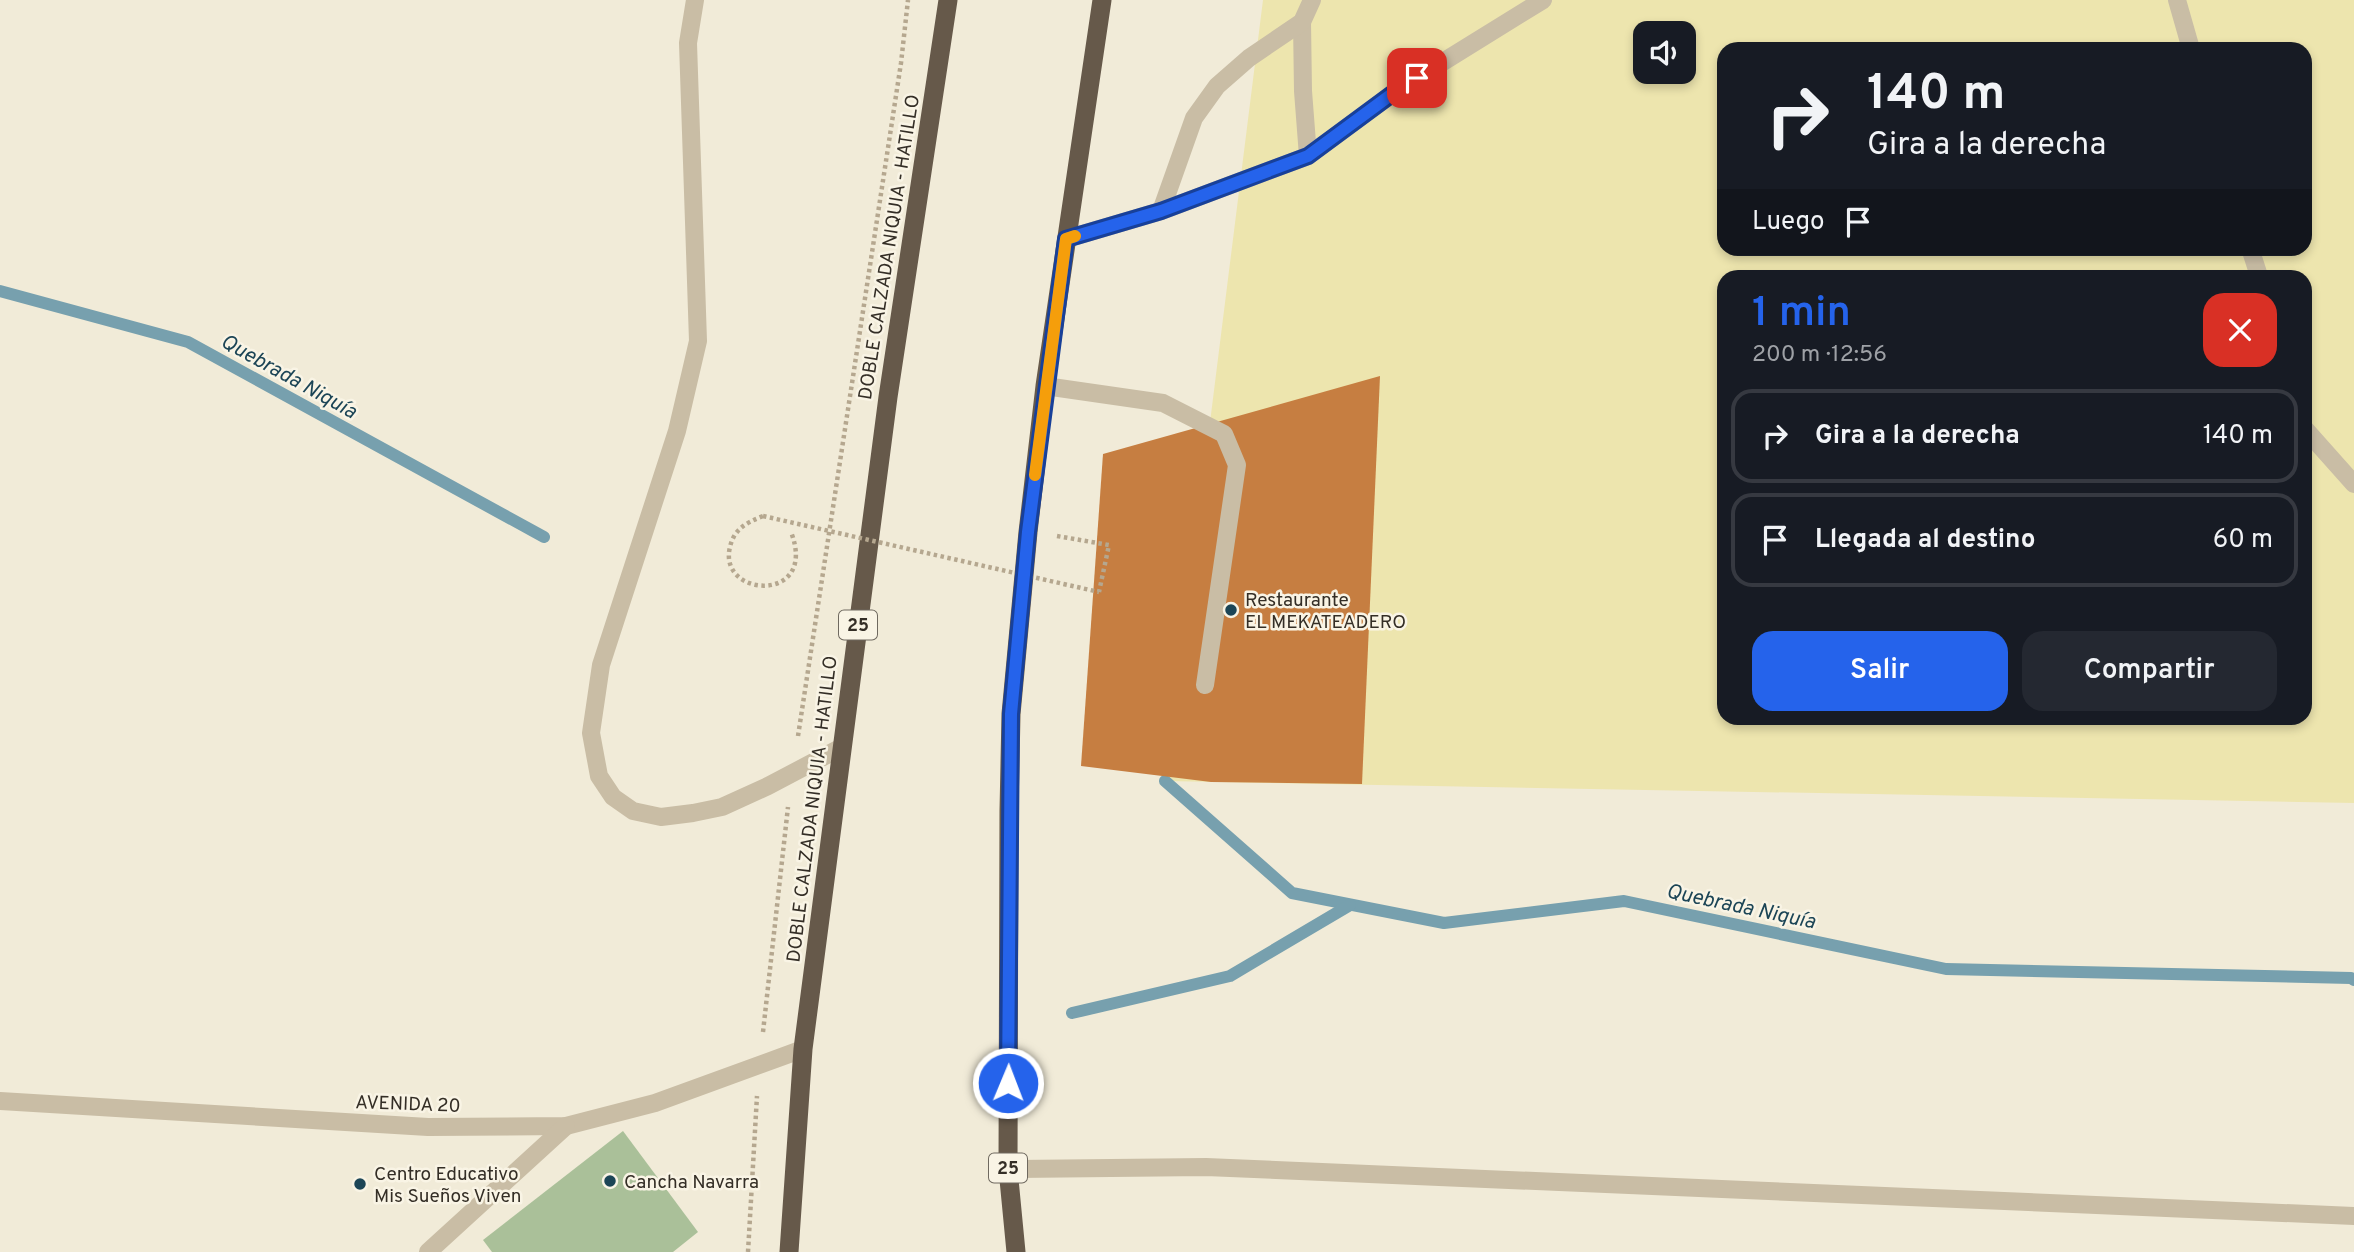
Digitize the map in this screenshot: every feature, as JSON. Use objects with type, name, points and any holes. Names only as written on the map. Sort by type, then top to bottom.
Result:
[{"type":"highway","name":"DOBLE CALZADA NIQUIA - HATILLO","points":[[789,1252],[803,1049],[888,397],[948,0]]},
{"type":"highway","name":"25","points":[[1016,1252],[1008,1169],[1011,714],[1045,386],[1102,0]]},
{"type":"street","points":[[695,0],[688,43],[698,341],[677,431],[601,665],[591,733],[599,776],[613,797],[632,811],[661,817],[722,807],[842,747]]},
{"type":"street","points":[[1308,156],[1302,22],[1312,0]]},
{"type":"street","points":[[1066,239],[1161,211],[1308,156],[1396,91],[1543,0]]},
{"type":"street","points":[[2177,0],[2189,42]]},
{"type":"street","points":[[1161,211],[1194,118],[1217,86],[1249,58],[1302,22]]},
{"type":"street","points":[[1045,386],[1163,403],[1224,434],[1237,465],[1205,685]]},
{"type":"street","points":[[2312,437],[2354,484]]},
{"type":"street","name":"AVENIDA 20","points":[[0,1101],[428,1127],[566,1126],[655,1103],[803,1049]]},
{"type":"street","points":[[428,1252],[566,1126]]},
{"type":"street","points":[[1008,1169],[1206,1167],[2354,1216]]},
{"type":"path","name":"25","points":[[748,1252],[759,1064],[792,773],[901,63],[908,0]]},
{"type":"path","points":[[791,532],[798,549],[795,567],[783,582],[765,587],[748,584],[734,572],[728,554],[732,537],[746,523],[763,516],[1098,592],[1109,545],[1028,532]]},
{"type":"green space","name":"Cancha Navarra","points":[[623,1131],[698,1232],[673,1252],[492,1252],[483,1240]]},
{"type":"sand","points":[[1263,0],[2354,0],[2354,803],[1165,781]]},
{"type":"building","name":"Restaurante EL MEKATEADERO","points":[[1380,376],[1362,784],[1211,782],[1081,766],[1103,454]]},
{"type":"waterway","name":"Quebrada Niquía","points":[[0,291],[188,342],[544,537]]},
{"type":"waterway","name":"Quebrada Niquía","points":[[1165,781],[1292,893],[1444,923],[1624,901],[1946,969],[2354,980]]},
{"type":"waterway","points":[[1072,1013],[1230,976],[1350,905]]},
{"type":"slow traffic","points":[[1035,475],[1066,239],[1075,236]]},
{"type":"place","name":"Restaurante EL MEKATEADERO","points":[[1231,610]]},
{"type":"place","name":"Cancha Navarra","points":[[610,1181]]},
{"type":"place","name":"Centro Educativo Mis Sueños Viven","points":[[360,1184]]},
{"type":"route","points":[[1008,1083],[1011,714],[1028,532],[1066,239],[1161,211],[1308,156],[1417,78]]}]
